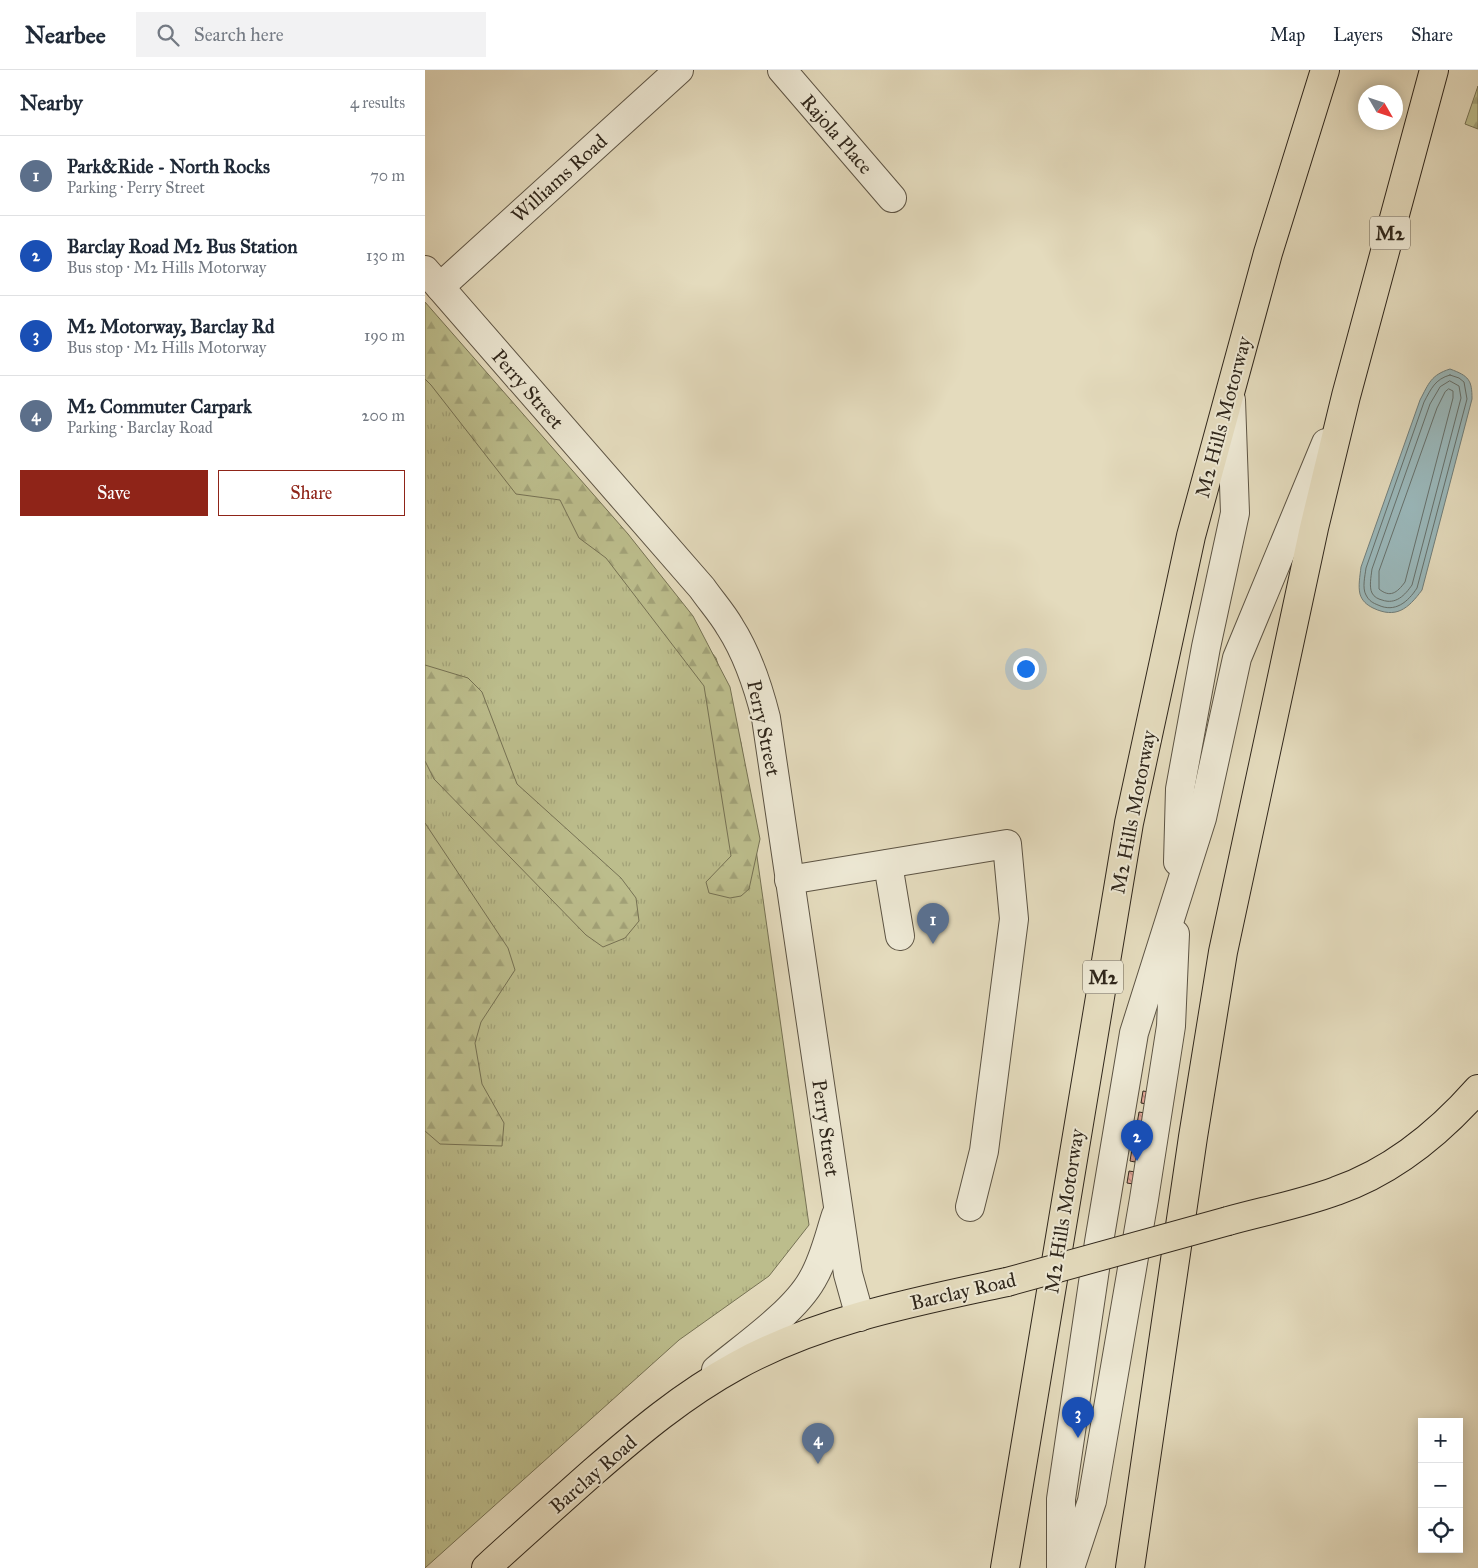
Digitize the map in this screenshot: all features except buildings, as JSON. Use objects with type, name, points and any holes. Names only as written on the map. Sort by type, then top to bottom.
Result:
[{"type":"main road","name":"M2 Hills Motorway","points":[[1005,1568],[1129,823],[1191,536],[1268,253],[1325,70]]},
{"type":"main road","name":"M2","points":[[1130,1568],[1193,1137],[1223,952],[1314,528],[1346,396],[1434,70]]},
{"type":"main road","name":"Barclay Road","points":[[486,1568],[613,1456],[684,1397],[736,1366],[777,1346],[829,1326],[899,1305],[1007,1282],[1336,1192],[1360,1181],[1405,1154],[1461,1108],[1478,1089]]},
{"type":"street","name":"Williams Road","points":[[432,278],[679,70]]},
{"type":"street","name":"Rajola Place","points":[[782,70],[892,198]]},
{"type":"street","name":"Perry Street","points":[[432,278],[702,588],[730,626],[757,685],[766,718],[848,1274],[860,1317]]},
{"type":"street","name":"M2","points":[[1070,1568],[1092,1501],[1147,1180],[1171,1026],[1180,789],[1206,647],[1235,513],[1230,391]]},
{"type":"street","name":"M2","points":[[1061,1568],[1061,1499],[1099,1242],[1134,1033],[1202,818],[1237,658],[1346,396]]},
{"type":"street","points":[[789,880],[1007,844],[1014,919],[983,1151],[970,1207]]},
{"type":"street","points":[[888,864],[900,936]]},
{"type":"street","name":"Perry Street","points":[[684,1397],[798,1299],[812,1281],[821,1262],[838,1210]]},
{"type":"green space","points":[[1478,86],[1478,129],[1465,124]]},
{"type":"green space","points":[[425,302],[628,534],[693,616],[730,687],[760,839],[749,889],[741,896],[730,898],[709,893],[706,882],[731,856],[704,686],[606,558],[579,538],[560,500],[516,494],[425,379]]},
{"type":"green space","points":[[425,324],[656,582],[716,658],[741,743],[809,1225],[769,1276],[679,1340],[425,1568]]},
{"type":"green space","points":[[425,665],[468,678],[482,692],[517,784],[621,878],[636,898],[639,921],[625,938],[603,947],[586,935],[434,779],[425,761]]},
{"type":"green space","points":[[425,823],[508,948],[515,970],[481,1022],[475,1043],[482,1084],[504,1123],[502,1146],[440,1144],[425,1131]]},
{"type":"water","points":[[1450,369],[1468,380],[1472,399],[1422,590],[1412,602],[1401,610],[1395,612],[1381,611],[1363,601],[1359,591],[1361,567],[1420,400],[1428,384],[1439,374]]},
{"type":"place","name":"Park&Ride - North Rocks","points":[[933,944]]},
{"type":"place","name":"Barclay Road M2 Bus Station","points":[[1137,1161]]},
{"type":"place","name":"M2 Motorway, Barclay Rd","points":[[1078,1438]]},
{"type":"place","name":"M2 Commuter Carpark","points":[[818,1464]]}]
